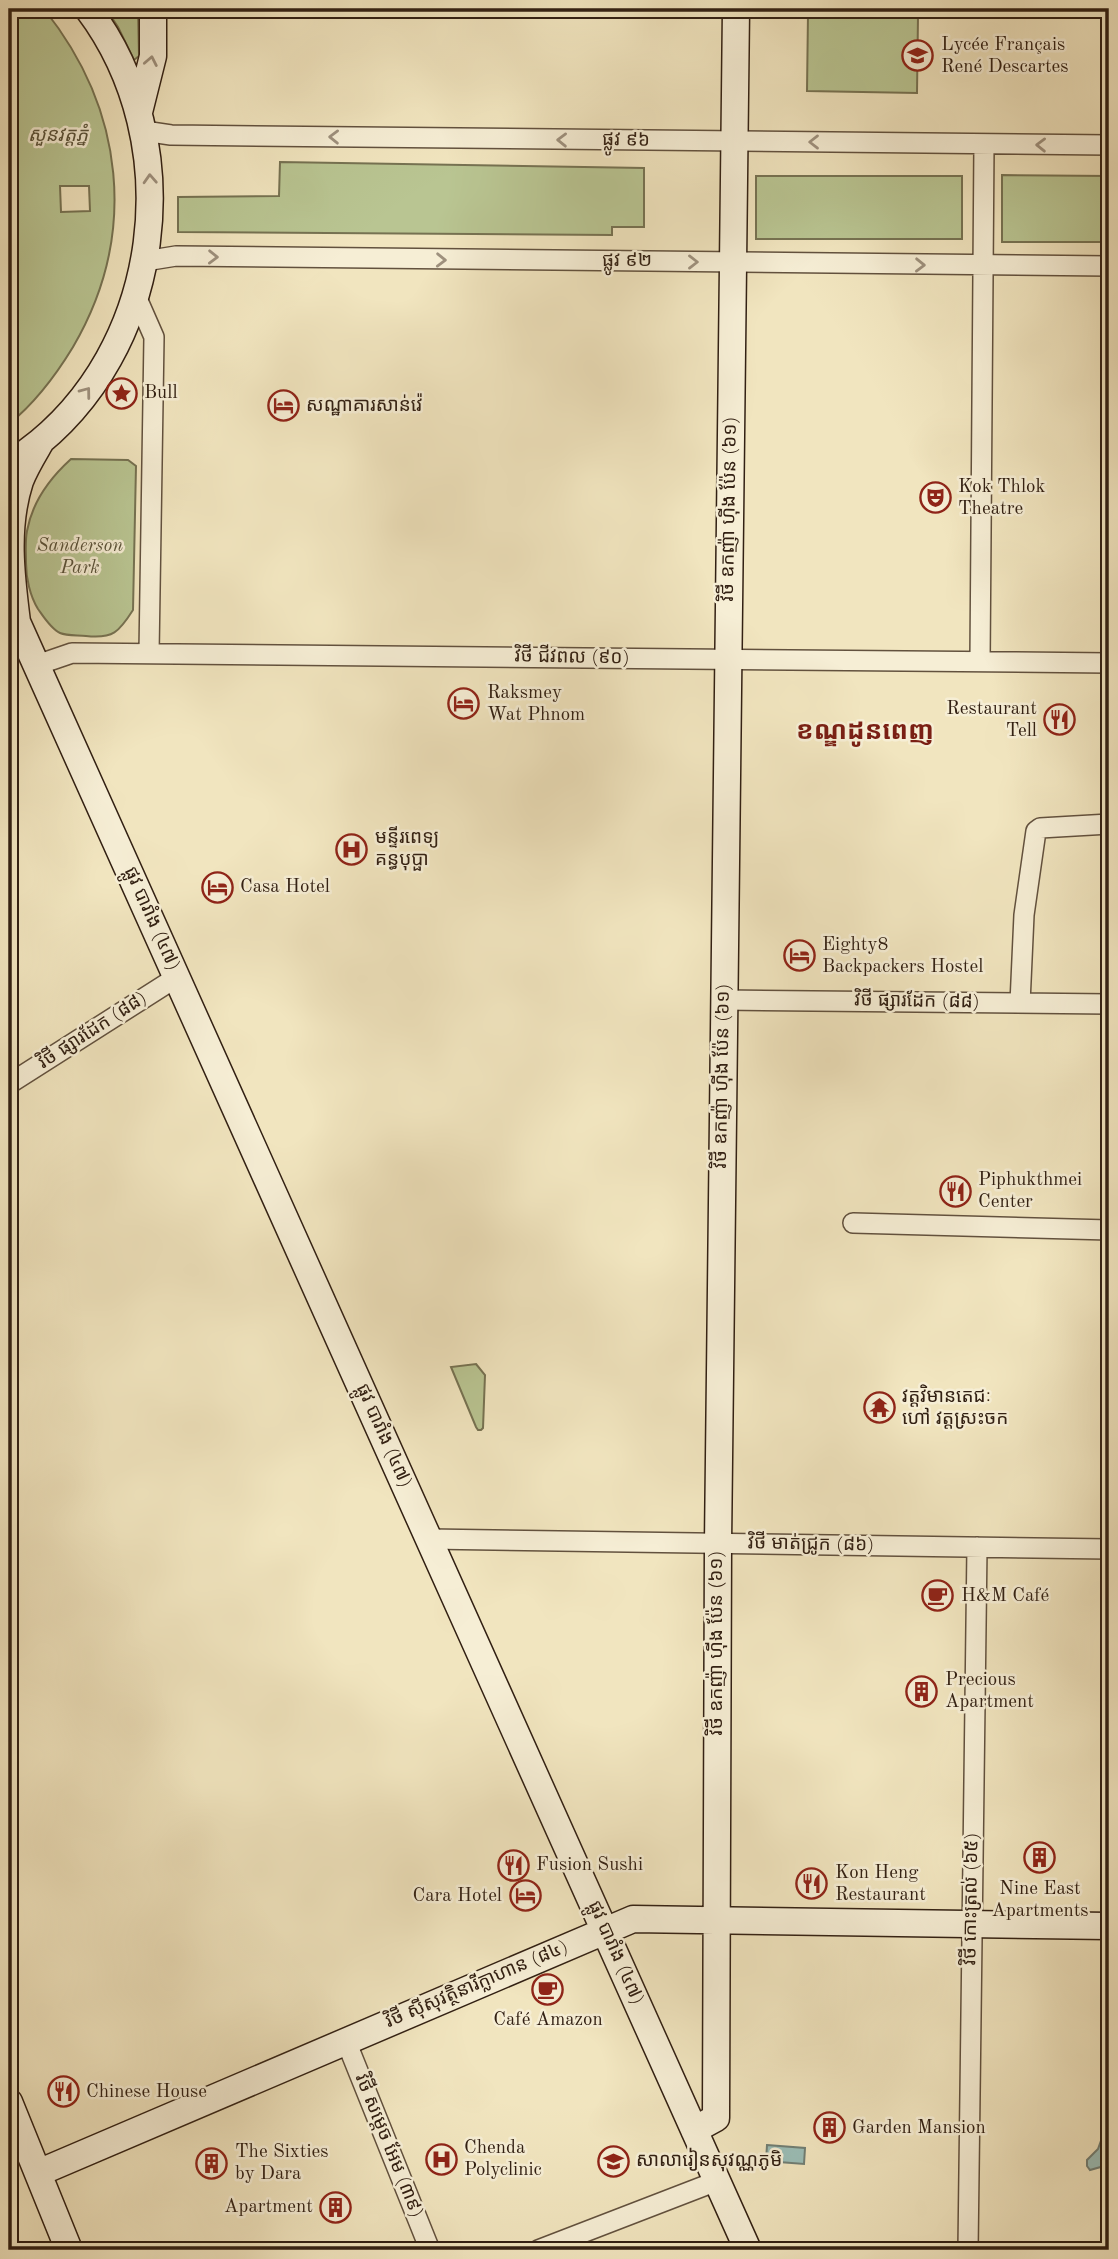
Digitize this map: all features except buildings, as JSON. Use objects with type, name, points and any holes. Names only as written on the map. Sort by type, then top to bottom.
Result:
[{"type":"street","points":[[9,466],[40,443],[65,418],[101,371],[123,329],[136,296],[145,261],[151,197],[141,121],[122,66],[99,23],[88,9]]},
{"type":"street","points":[[141,121],[153,56],[153,9]]},
{"type":"street","name":"វិថី ឧកញ៉ា ហ៊ីង ប៉ែន (៦១)","points":[[694,2130],[716,2118],[718,1544],[736,9]]},
{"type":"street","name":"ផ្លូវ ៩៦","points":[[141,121],[172,135],[1109,145]]},
{"type":"street","points":[[980,661],[984,144]]},
{"type":"street","name":"ផ្លូវ ៩២","points":[[145,261],[176,256],[1109,266]]},
{"type":"street","points":[[136,296],[154,337],[149,653]]},
{"type":"street","name":"ផ្លូវ បារាំង (៤៧)","points":[[40,443],[21,479],[14,504],[9,552],[12,620],[37,666],[177,976],[748,2250]]},
{"type":"street","name":"វិថី ជីវពល (៩០)","points":[[37,666],[72,653],[1109,663]]},
{"type":"street","points":[[1020,1003],[1024,915],[1036,831],[1040,828],[1109,824]]},
{"type":"street","name":"វិថី ផ្សារដែក (៨៨)","points":[[9,1084],[177,976]]},
{"type":"street","name":"វិថី ផ្សារដែក (៨៨)","points":[[724,1000],[1109,1004]]},
{"type":"street","points":[[853,1223],[1109,1230]]},
{"type":"street","name":"វិថី មាត់ជ្រូក (៨៦)","points":[[429,1539],[1109,1549]]},
{"type":"street","name":"វិថី កោះត្រល់ (៦៥)","points":[[968,2250],[976,1548]]},
{"type":"street","name":"វិថី ស៊ីសុវត្ថិនារីក្លាហាន (៨៤)","points":[[38,2174],[633,1919],[1109,1926]]},
{"type":"street","name":"វិថី សម្តេច អែម (៣៩)","points":[[346,2041],[430,2250]]},
{"type":"street","points":[[9,2102],[69,2250]]},
{"type":"street","points":[[538,2250],[717,2181]]},
{"type":"green space","name":"សួនវត្ដភ្នំ","points":[[9,9],[44,9],[71,48],[92,88],[106,130],[113,173],[114,217],[108,261],[94,304],[73,347],[44,388],[9,424]],"holes":[[[60,186],[89,186],[90,211],[61,212]]]},
{"type":"green space","points":[[106,9],[138,9],[139,56],[134,60],[118,27]]},
{"type":"green space","points":[[808,14],[918,16],[917,93],[807,91]]},
{"type":"green space","points":[[280,162],[644,168],[644,227],[612,227],[612,235],[178,232],[178,197],[279,196]]},
{"type":"green space","points":[[1002,175],[1109,176],[1109,242],[1002,242]]},
{"type":"green space","points":[[756,176],[962,176],[962,239],[756,239]]},
{"type":"green space","name":"Sanderson Park","points":[[71,459],[128,460],[136,466],[133,610],[124,624],[109,635],[69,635],[57,631],[38,609],[28,581],[26,539],[29,521],[49,483]]},
{"type":"green space","points":[[476,1364],[485,1375],[481,1430],[476,1427],[451,1367]]},
{"type":"water","points":[[1109,2129],[1109,2162],[1090,2170],[1087,2160],[1098,2149],[1103,2135]]},
{"type":"water","points":[[767,2145],[805,2148],[804,2164],[766,2161]]},
{"type":"place","name":"Lycée Français René Descartes","points":[[918,56]]},
{"type":"place","name":"Bull","points":[[121,393]]},
{"type":"place","name":"សណ្ឋាគារសាន់វ៉េ","points":[[283,406]]},
{"type":"place","name":"Kok Thlok Theatre","points":[[935,498]]},
{"type":"place","name":"Raksmey Wat Phnom","points":[[464,704]]},
{"type":"place","name":"Restaurant Tell","points":[[1060,720]]},
{"type":"place","name":"មន្ទីរពេទ្យ គន្ធបុប្ផា","points":[[352,849]]},
{"type":"place","name":"Casa Hotel","points":[[217,887]]},
{"type":"place","name":"Eighty8 Backpackers Hostel","points":[[799,956]]},
{"type":"place","name":"Piphukthmei Center","points":[[955,1191]]},
{"type":"place","name":"វត្តវិមានតេជៈ ហៅ វត្តស្រះចក","points":[[879,1408]]},
{"type":"place","name":"H&M Café","points":[[938,1596]]},
{"type":"place","name":"Precious Apartment","points":[[922,1691]]},
{"type":"place","name":"Nine East Apartments","points":[[1040,1858]]},
{"type":"place","name":"Fusion Sushi","points":[[513,1865]]},
{"type":"place","name":"Kon Heng Restaurant","points":[[812,1884]]},
{"type":"place","name":"Cara Hotel","points":[[525,1896]]},
{"type":"place","name":"Café Amazon","points":[[548,1989]]},
{"type":"place","name":"Chinese House","points":[[63,2092]]},
{"type":"place","name":"Garden Mansion","points":[[829,2128]]},
{"type":"place","name":"Chenda Polyclinic","points":[[441,2159]]},
{"type":"place","name":"សាលារៀនសុវណ្ណភូមិ","points":[[613,2161]]},
{"type":"place","name":"The Sixties by Dara","points":[[212,2163]]},
{"type":"place","name":"Apartment","points":[[336,2207]]},
{"type":"district","name":"ខណ្ឌដូនពេញ","points":[[865,732]]}]
